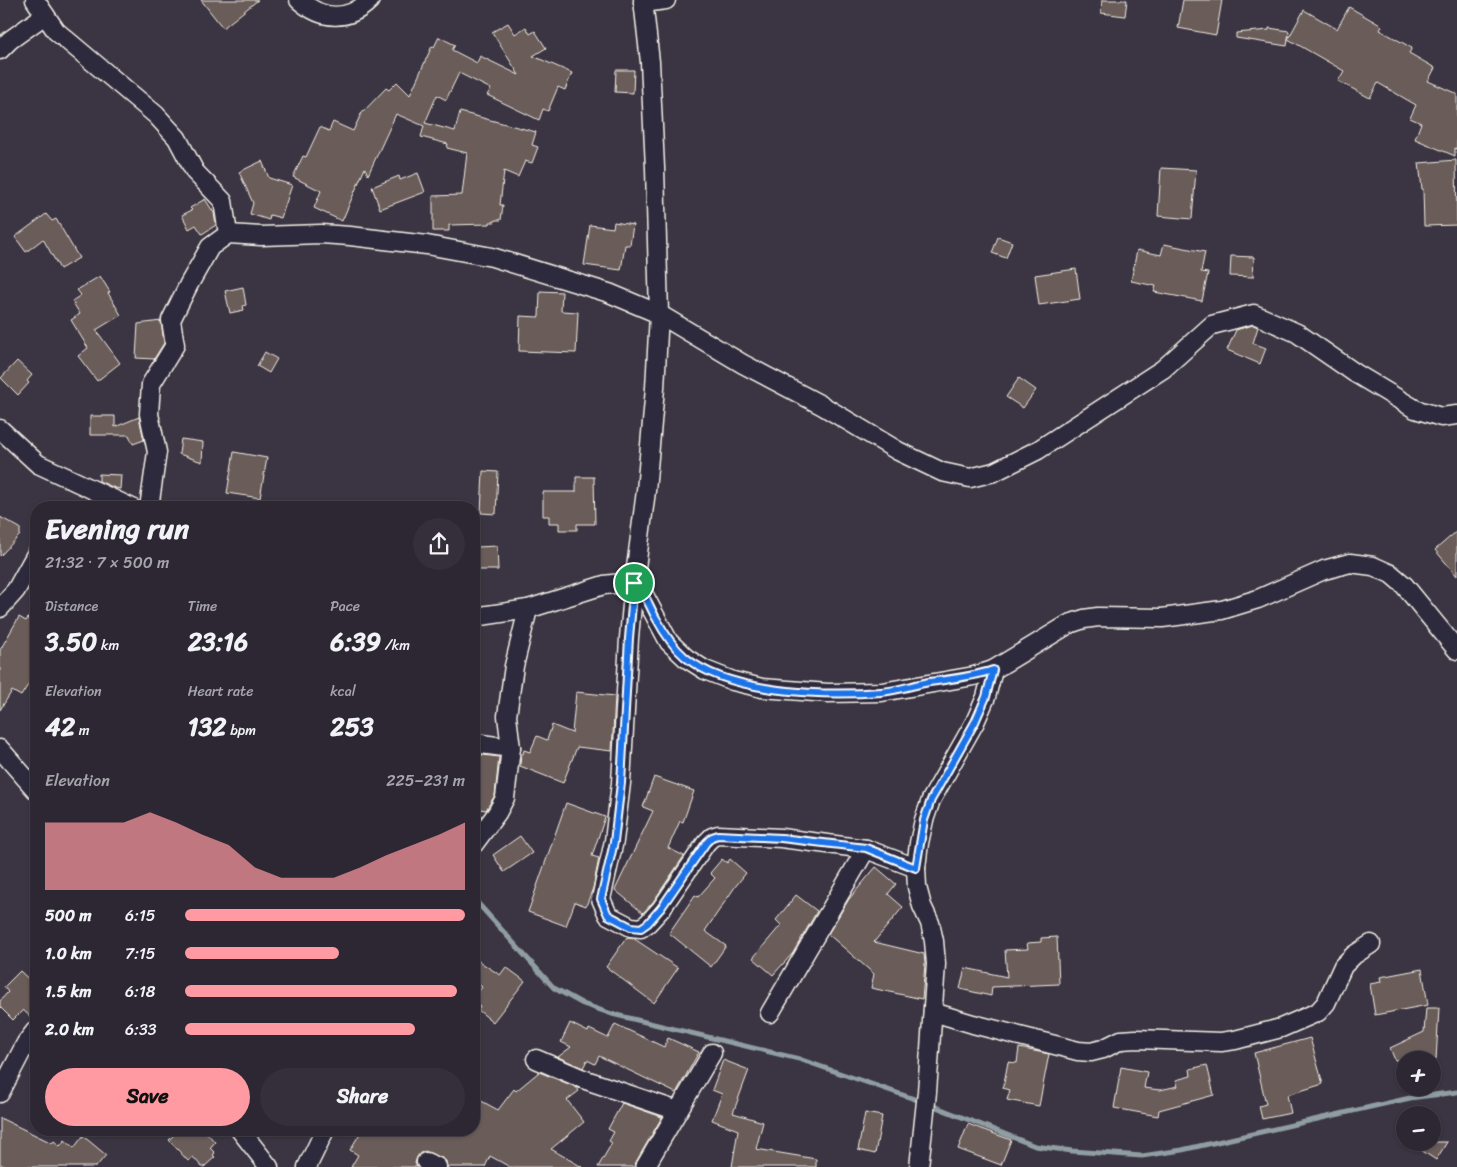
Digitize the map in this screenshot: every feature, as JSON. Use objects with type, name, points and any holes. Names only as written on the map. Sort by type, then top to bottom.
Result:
[{"type":"street","points":[[35,0],[56,31],[156,115],[177,138],[195,172],[223,200],[228,234]]},
{"type":"street","points":[[299,0],[325,16],[347,16],[370,0]]},
{"type":"street","points":[[666,0],[643,1],[651,82],[659,314],[646,491],[629,638],[621,783],[614,842],[601,899],[608,915],[631,927],[641,928],[661,908],[706,843],[712,837],[718,835],[781,838],[866,848],[916,868]]},
{"type":"street","points":[[0,50],[10,40],[45,15]]},
{"type":"street","points":[[150,501],[157,452],[149,414],[152,384],[175,345],[171,320],[189,284],[210,246],[228,234],[262,236],[321,234],[427,245],[492,257],[609,293],[659,314],[743,364],[823,406],[898,452],[942,472],[970,478],[994,472],[1038,450],[1163,369],[1212,324],[1254,314],[1297,333],[1355,373],[1415,409],[1441,417],[1457,415]]},
{"type":"street","points":[[0,429],[38,464],[117,501]]},
{"type":"street","points":[[480,616],[528,609],[604,585],[623,582],[634,583],[644,595],[669,642],[686,658],[705,670],[733,681],[762,688],[828,693],[882,692],[974,676],[993,670],[1069,624],[1084,619],[1098,616],[1162,618],[1222,610],[1258,599],[1324,570],[1350,563],[1373,566],[1391,574],[1404,585],[1457,650]]},
{"type":"street","points":[[0,608],[16,590],[30,565]]},
{"type":"street","points":[[480,836],[497,813],[505,798],[511,748],[507,716],[514,666],[528,609]]},
{"type":"street","points":[[919,1167],[927,1092],[936,964],[930,923],[922,906],[917,887],[916,868],[924,820],[931,800],[975,722],[986,697],[993,670]]},
{"type":"street","points":[[480,744],[511,748]]},
{"type":"street","points":[[3,758],[30,784]]},
{"type":"street","points":[[770,1013],[866,848]]},
{"type":"street","points":[[933,1012],[1078,1051],[1091,1052],[1104,1049],[1121,1040],[1221,1042],[1235,1040],[1281,1028],[1318,1012],[1326,1003],[1343,966],[1354,955],[1371,944]]},
{"type":"street","points":[[0,1093],[30,1038]]},
{"type":"street","points":[[645,1167],[712,1053]]},
{"type":"street","points":[[536,1059],[583,1079],[678,1111]]},
{"type":"street","points":[[245,1136],[269,1167]]},
{"type":"street","points":[[307,1167],[322,1136]]},
{"type":"building","points":[[201,0],[258,0],[223,28]]},
{"type":"building","points":[[1102,0],[1127,0],[1125,16],[1101,13]]},
{"type":"building","points":[[1183,0],[1222,0],[1216,35],[1178,28]]},
{"type":"building","points":[[1349,7],[1382,26],[1380,30],[1412,48],[1409,53],[1435,68],[1428,81],[1457,94],[1457,149],[1455,148],[1455,156],[1415,139],[1421,123],[1410,118],[1416,105],[1378,83],[1370,98],[1338,81],[1344,71],[1288,39],[1304,10],[1337,29]]},
{"type":"building","points":[[508,23],[515,34],[526,27],[530,34],[535,31],[546,48],[533,56],[572,73],[565,90],[558,87],[548,111],[543,109],[539,120],[487,95],[491,89],[459,73],[446,100],[437,95],[425,123],[455,131],[460,112],[536,132],[532,145],[538,147],[532,163],[525,161],[518,177],[504,171],[500,205],[503,205],[501,220],[495,220],[495,222],[490,222],[490,224],[449,225],[449,231],[433,231],[433,196],[462,195],[467,153],[447,148],[448,144],[421,137],[424,126],[396,114],[368,175],[365,168],[342,221],[314,208],[321,191],[293,177],[303,156],[306,157],[320,127],[329,131],[333,122],[353,131],[361,114],[386,88],[389,90],[397,82],[410,95],[432,46],[434,47],[439,37],[455,45],[452,50],[477,63],[480,56],[519,75],[492,32]]},
{"type":"building","points":[[1269,28],[1289,31],[1287,46],[1236,38],[1236,33],[1269,30]]},
{"type":"building","points":[[616,70],[634,70],[633,93],[615,92]]},
{"type":"building","points":[[1456,160],[1457,225],[1424,226],[1423,189],[1419,163]]},
{"type":"building","points":[[262,161],[269,178],[292,185],[281,218],[270,215],[269,220],[250,214],[253,203],[239,172]]},
{"type":"building","points":[[1161,168],[1196,170],[1192,219],[1158,216]]},
{"type":"building","points":[[418,173],[425,192],[380,209],[372,187],[399,176],[400,180]]},
{"type":"building","points":[[205,199],[214,213],[216,225],[202,234],[196,225],[189,229],[182,215],[192,210],[190,208]]},
{"type":"building","points":[[46,214],[52,221],[56,219],[79,258],[60,269],[43,239],[26,252],[15,237]]},
{"type":"building","points":[[614,222],[633,225],[630,245],[625,245],[621,270],[584,265],[590,225],[613,228]]},
{"type":"building","points":[[998,237],[1012,242],[1006,258],[992,253]]},
{"type":"building","points":[[1164,244],[1205,252],[1201,272],[1208,273],[1202,301],[1154,292],[1156,286],[1131,281],[1137,250],[1161,255]]},
{"type":"building","points":[[1231,256],[1254,257],[1253,277],[1230,276]]},
{"type":"building","points":[[1076,269],[1080,299],[1039,305],[1035,275]]},
{"type":"building","points":[[100,276],[121,315],[96,330],[120,363],[97,381],[78,356],[88,348],[71,320],[80,314],[72,301],[81,295],[77,290]]},
{"type":"building","points":[[243,287],[246,305],[243,306],[244,310],[230,313],[225,291]]},
{"type":"building","points":[[540,291],[562,292],[561,311],[578,312],[576,353],[519,351],[520,316],[539,317]]},
{"type":"building","points":[[161,321],[164,343],[154,359],[136,358],[138,324]]},
{"type":"building","points":[[1253,325],[1258,327],[1253,343],[1266,348],[1260,364],[1227,350],[1236,330]]},
{"type":"building","points":[[265,352],[277,359],[269,373],[257,366]]},
{"type":"building","points":[[17,361],[32,375],[27,381],[29,383],[18,395],[1,378]]},
{"type":"building","points":[[1019,378],[1036,390],[1023,408],[1006,397]]},
{"type":"building","points":[[90,416],[115,416],[115,427],[139,417],[144,440],[133,444],[129,435],[90,435]]},
{"type":"building","points":[[181,439],[203,442],[202,462],[179,454]]},
{"type":"building","points":[[234,452],[267,458],[260,498],[227,493]]},
{"type":"building","points":[[483,471],[498,472],[496,514],[481,513]]},
{"type":"building","points":[[99,474],[121,475],[120,489],[99,481]]},
{"type":"building","points":[[576,477],[594,477],[595,524],[577,524],[577,530],[559,530],[559,523],[549,523],[549,516],[543,516],[543,492],[576,492]]},
{"type":"building","points":[[0,517],[20,528],[20,535],[0,556]]},
{"type":"building","points":[[1457,531],[1457,576],[1435,550]]},
{"type":"building","points":[[497,546],[498,570],[480,570],[480,547]]},
{"type":"building","points":[[30,615],[30,682],[21,696],[12,691],[0,710],[0,650],[19,617],[26,621]]},
{"type":"building","points":[[576,692],[615,696],[612,751],[577,747],[563,783],[520,766],[521,754],[523,754],[524,750],[530,752],[537,736],[547,740],[552,725],[572,733]]},
{"type":"building","points":[[480,755],[499,757],[495,795],[486,810],[480,809]]},
{"type":"building","points":[[654,777],[694,791],[683,822],[680,821],[668,848],[684,856],[653,902],[643,913],[615,890],[653,811],[643,807]]},
{"type":"building","points":[[566,803],[605,817],[592,856],[599,858],[593,888],[586,906],[575,902],[566,926],[528,912]]},
{"type":"building","points":[[520,836],[532,853],[504,872],[493,855]]},
{"type":"building","points":[[722,859],[727,863],[730,859],[746,873],[705,931],[726,946],[711,967],[669,933],[695,895],[698,897],[715,878],[710,873]]},
{"type":"building","points":[[876,867],[896,884],[888,894],[903,907],[874,942],[924,954],[922,999],[871,988],[874,974],[828,934],[849,899]]},
{"type":"building","points":[[796,895],[817,911],[793,953],[773,975],[753,958],[781,925],[776,920]]},
{"type":"building","points":[[627,937],[633,938],[678,968],[654,1003],[606,967]]},
{"type":"building","points":[[1057,937],[1059,984],[992,987],[991,996],[960,989],[965,968],[1007,977],[1005,950],[1028,949],[1027,943],[1041,942],[1041,938]]},
{"type":"building","points":[[480,962],[500,975],[506,967],[525,981],[493,1022],[480,1012],[480,990],[482,987],[480,986]]},
{"type":"building","points":[[1422,969],[1428,1005],[1375,1015],[1370,984],[1381,982],[1380,977]]},
{"type":"building","points":[[20,971],[30,980],[30,1016],[23,1010],[13,1020],[0,1007],[0,1001],[8,992],[4,987]]},
{"type":"building","points":[[1426,1008],[1439,1008],[1437,1051],[1396,1051],[1395,1060],[1390,1048],[1424,1032]]},
{"type":"building","points":[[570,1023],[588,1032],[589,1029],[608,1038],[615,1024],[664,1047],[668,1038],[699,1052],[676,1093],[599,1056],[595,1064],[587,1060],[583,1068],[558,1057],[571,1047],[561,1042]]},
{"type":"building","points":[[1310,1038],[1323,1084],[1287,1095],[1291,1113],[1262,1119],[1259,1106],[1266,1104],[1254,1053]]},
{"type":"building","points":[[1019,1048],[1049,1054],[1039,1106],[1007,1100],[1010,1090],[1003,1088],[1008,1062],[1017,1063]]},
{"type":"building","points":[[723,1060],[749,1070],[733,1113],[763,1122],[756,1149],[816,1159],[816,1167],[732,1167],[738,1130],[712,1120],[722,1094],[712,1090]]},
{"type":"building","points":[[1207,1065],[1214,1095],[1159,1110],[1158,1116],[1114,1108],[1121,1067],[1147,1072],[1144,1088],[1160,1090],[1178,1086],[1176,1080],[1191,1076],[1190,1069]]},
{"type":"building","points":[[539,1072],[576,1087],[579,1091],[567,1100],[584,1122],[551,1149],[582,1167],[510,1167],[490,1156],[485,1167],[447,1167],[446,1161],[442,1158],[425,1151],[417,1157],[415,1163],[417,1167],[351,1167],[358,1155],[350,1150],[358,1136],[480,1136],[480,1100],[498,1110],[514,1089],[516,1091]]},
{"type":"building","points":[[622,1103],[662,1117],[634,1167],[598,1167],[612,1143],[609,1141],[614,1132],[608,1129]]},
{"type":"building","points":[[865,1113],[882,1116],[875,1154],[858,1150]]},
{"type":"building","points":[[0,1118],[30,1132],[30,1136],[37,1136],[52,1143],[54,1141],[60,1146],[65,1140],[74,1148],[83,1136],[106,1155],[96,1167],[6,1167],[0,1164]]},
{"type":"building","points":[[968,1124],[1011,1140],[1001,1165],[958,1149]]},
{"type":"building","points":[[173,1136],[210,1136],[215,1142],[210,1148],[215,1153],[213,1155],[215,1157],[202,1167],[193,1157],[188,1161],[169,1140]]},
{"type":"building","points":[[1441,1142],[1447,1142],[1436,1160],[1422,1151],[1441,1151]]},
{"type":"waterway","points":[[480,906],[554,988],[583,1004],[612,1014],[799,1059],[926,1103],[1035,1146],[1072,1151],[1142,1156],[1182,1150],[1410,1098],[1457,1092]]},
{"type":"route","points":[[634,583],[644,595],[669,642],[686,658],[705,670],[733,681],[762,688],[801,692],[882,692],[930,682],[974,676],[993,670],[986,697],[975,722],[931,800],[924,820],[916,868],[866,848],[781,838],[718,835],[712,837],[706,843],[661,908],[648,923],[641,928],[631,927],[608,915],[601,899],[614,842],[621,783],[634,583]]}]
